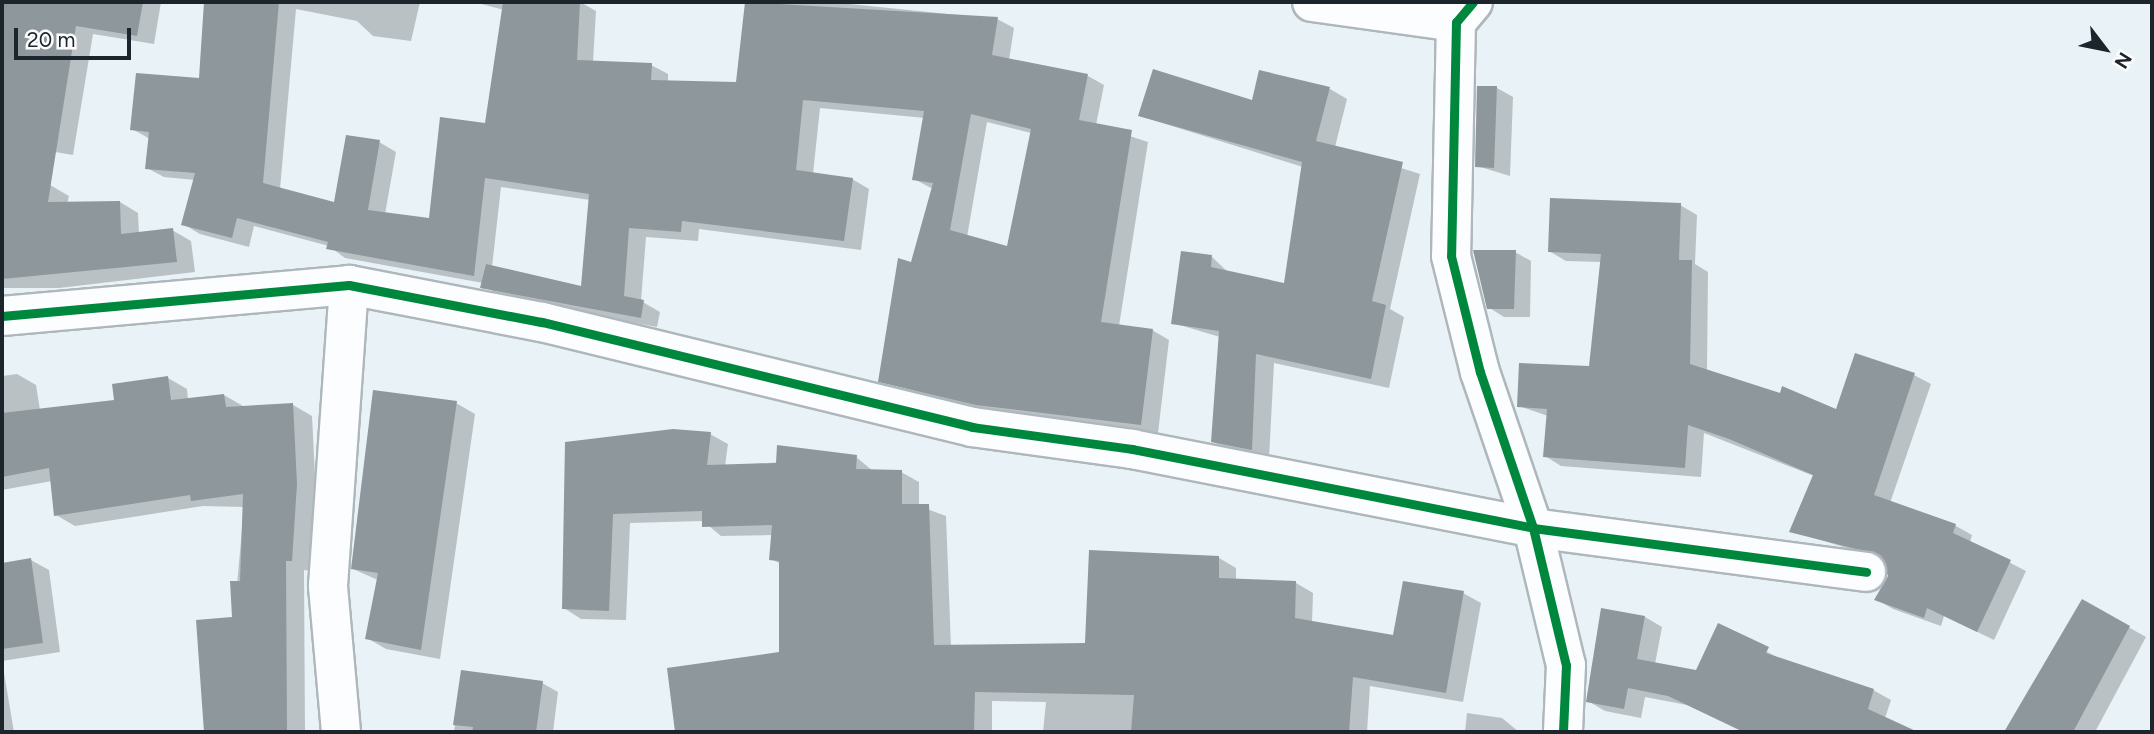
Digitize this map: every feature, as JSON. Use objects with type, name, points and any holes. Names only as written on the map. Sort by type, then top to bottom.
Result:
[{"type":"street","points":[[1312,2],[1464,12],[1451,256],[1480,372],[1533,528],[1566,665],[1563,732]]},
{"type":"street","points":[[341,732],[328,586],[349,285]]},
{"type":"street","points":[[2,316],[349,285],[542,322],[972,427],[1132,449],[1533,528],[1866,572]]},
{"type":"building","points":[[143,2],[137,36],[76,26],[48,202],[120,201],[121,234],[173,228],[177,262],[2,279],[2,3]]},
{"type":"building","points":[[204,2],[279,2],[263,183],[334,202],[346,135],[380,140],[368,210],[429,218],[440,117],[485,123],[503,2],[580,2],[577,60],[652,63],[651,80],[736,82],[745,2],[998,17],[992,55],[1088,74],[1079,120],[1132,130],[1101,322],[1153,329],[1141,425],[976,405],[878,382],[898,258],[911,262],[933,183],[912,180],[924,111],[803,100],[796,170],[853,178],[844,241],[682,221],[681,232],[629,228],[624,296],[644,300],[641,318],[480,288],[486,264],[581,286],[589,194],[485,178],[474,276],[326,249],[328,242],[237,218],[232,238],[181,225],[195,173],[145,169],[149,132],[130,130],[136,73],[199,78]],"holes":[[[971,114],[1031,129],[1007,246],[950,230]]]},
{"type":"building","points":[[1153,69],[1252,100],[1259,70],[1330,87],[1316,141],[1403,162],[1372,301],[1386,305],[1371,379],[1256,354],[1252,450],[1211,442],[1219,331],[1171,324],[1181,251],[1212,255],[1211,267],[1284,283],[1302,162],[1138,116]]},
{"type":"building","points":[[1477,86],[1497,86],[1494,168],[1475,167]]},
{"type":"building","points":[[1550,198],[1681,203],[1679,260],[1692,260],[1690,364],[1780,393],[1782,386],[1836,409],[1855,353],[1915,373],[1874,495],[1956,524],[1953,533],[2011,560],[1977,632],[1927,608],[1924,618],[1874,600],[1888,576],[1880,555],[1789,532],[1813,475],[1729,439],[1688,425],[1685,468],[1543,457],[1547,409],[1517,407],[1519,363],[1589,366],[1601,254],[1548,252]]},
{"type":"building","points":[[1473,250],[1516,250],[1514,309],[1487,309]]},
{"type":"building","points":[[168,376],[171,400],[224,394],[226,407],[293,403],[297,484],[292,561],[286,561],[287,732],[204,732],[196,620],[232,617],[230,581],[240,581],[243,494],[191,501],[190,495],[54,516],[49,468],[2,477],[2,413],[114,400],[112,384]]},
{"type":"building","points":[[373,390],[457,401],[421,650],[365,639],[378,573],[351,569]]},
{"type":"building","points":[[673,429],[711,432],[707,465],[776,463],[777,445],[857,455],[856,469],[902,470],[902,504],[929,504],[934,645],[1085,643],[1089,550],[1219,556],[1219,578],[1296,581],[1295,618],[1393,635],[1403,581],[1464,591],[1446,693],[1353,677],[1349,732],[1131,732],[1134,695],[975,692],[974,732],[675,732],[667,668],[779,652],[779,561],[769,560],[772,525],[702,527],[702,511],[613,514],[609,611],[562,609],[565,442]]},
{"type":"building","points":[[31,558],[43,643],[2,649],[2,563]]},
{"type":"building","points":[[2082,599],[2130,626],[2073,732],[2004,732]]},
{"type":"building","points":[[1601,608],[1645,616],[1637,659],[1696,670],[1718,623],[1769,647],[1766,653],[1874,689],[1868,709],[1918,732],[1744,732],[1668,696],[1628,688],[1624,709],[1586,702]]},
{"type":"building","points":[[461,670],[543,681],[536,732],[472,732],[473,727],[453,725]]},
{"type":"cycle path","points":[[1473,2],[1456,22],[1451,256],[1480,372],[1533,528],[1566,665],[1563,732]]},
{"type":"cycle path","points":[[2,316],[349,285],[542,322],[972,427],[1132,449],[1533,528],[1866,572]]}]
